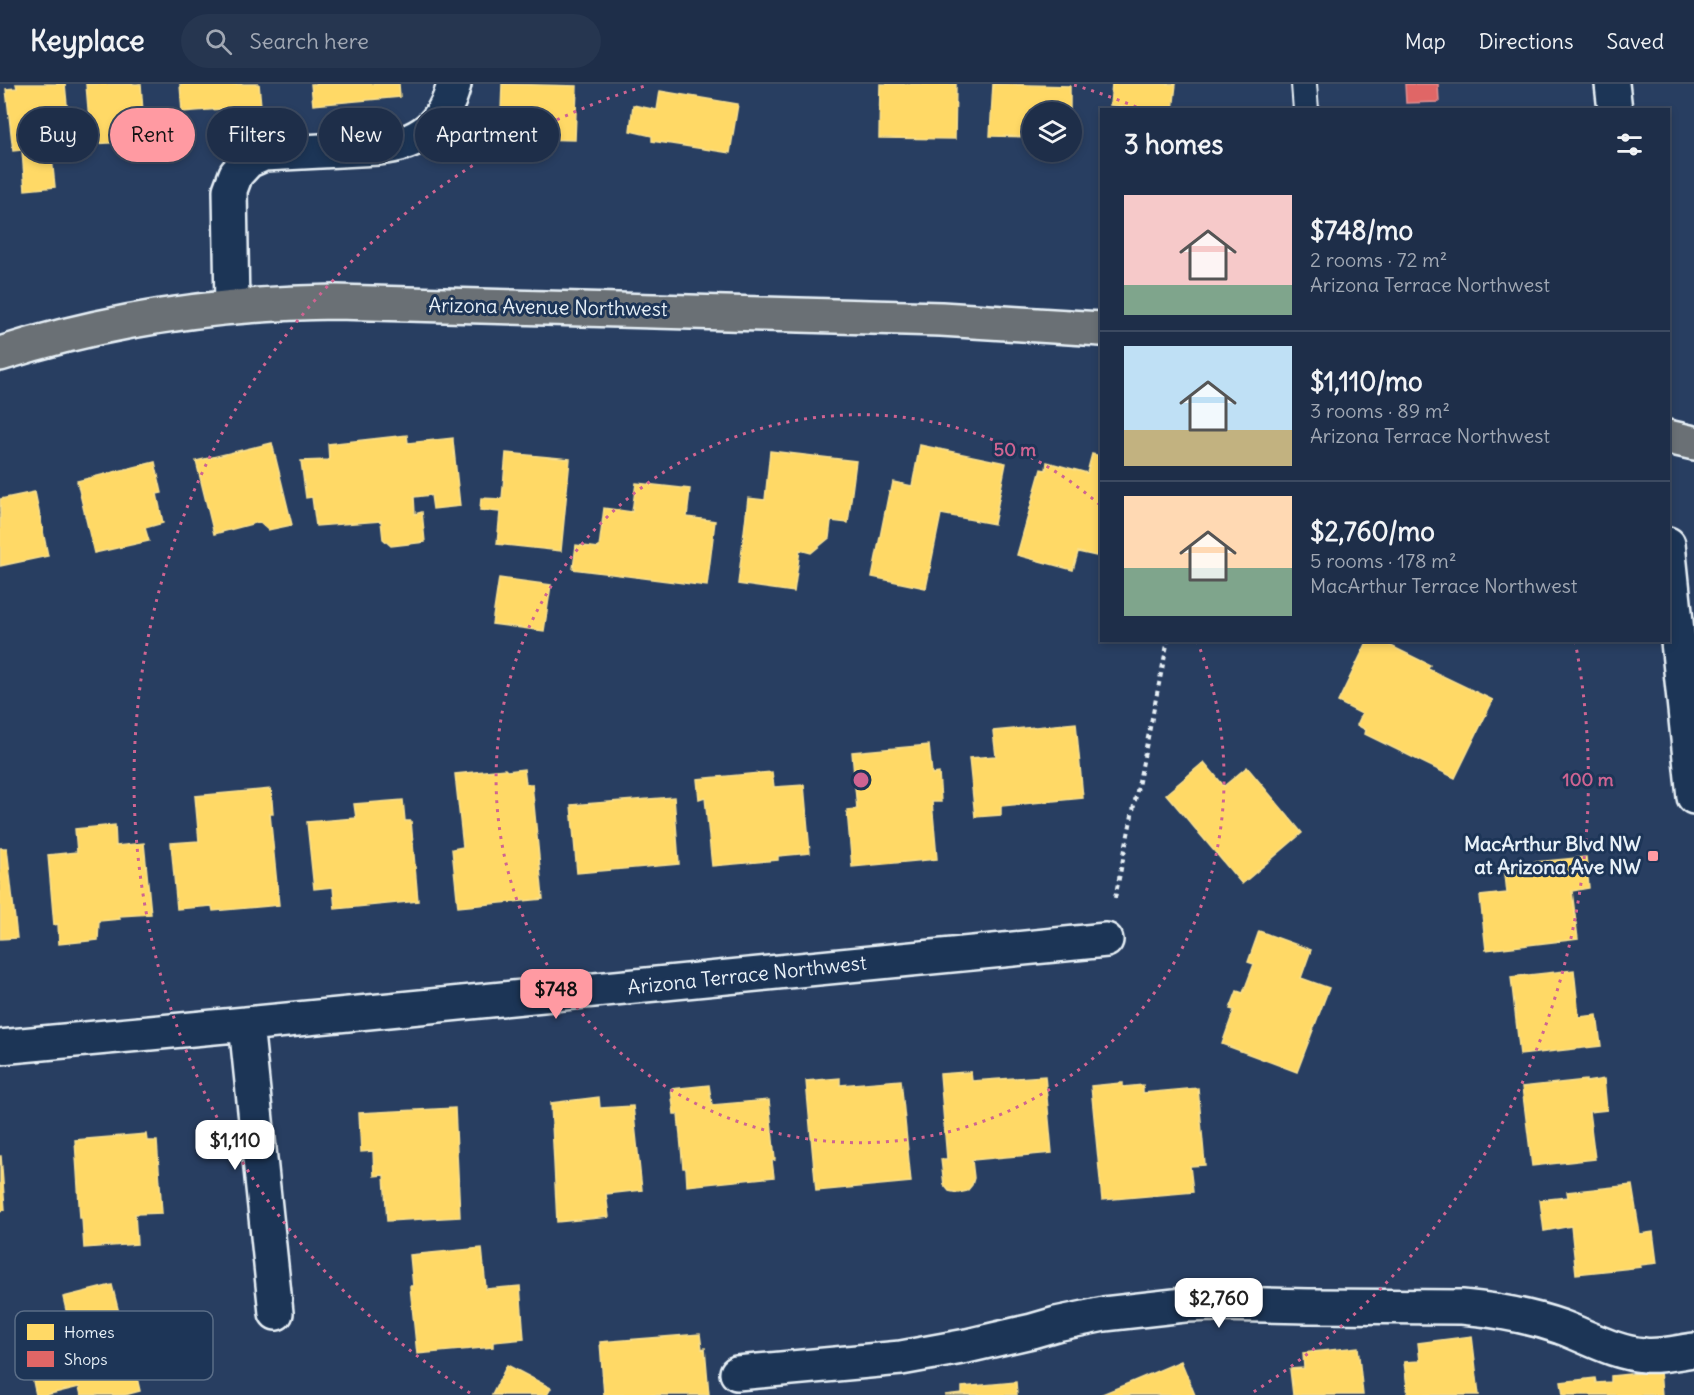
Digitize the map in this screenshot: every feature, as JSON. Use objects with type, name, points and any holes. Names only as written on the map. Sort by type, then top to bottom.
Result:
[{"type":"main road","name":"Arizona Avenue Northwest","points":[[0,354],[55,338],[134,320],[194,310],[285,303],[336,302],[941,319],[1100,329]]},
{"type":"main road","points":[[1670,437],[1694,443]]},
{"type":"street","points":[[232,307],[230,190],[236,174],[248,161],[264,154],[378,148],[408,142],[422,135],[435,124],[445,111],[454,84]]},
{"type":"street","points":[[1612,84],[1615,108]]},
{"type":"street","points":[[1670,563],[1694,797]]},
{"type":"street","name":"Arizona Terrace Northwest","points":[[0,1047],[1106,940]]},
{"type":"street","points":[[246,1024],[276,1312]]},
{"type":"street","points":[[736,1373],[902,1358],[967,1346],[1104,1314],[1128,1310],[1216,1304],[1483,1309],[1525,1316],[1560,1327],[1616,1350],[1645,1356],[1694,1350]]},
{"type":"lane","points":[[1304,84],[1306,108]]},
{"type":"path","points":[[1106,940],[1168,642]]},
{"type":"building: Homes","points":[[16,84],[65,84],[67,108],[18,108],[18,150],[13,151],[6,89],[17,88]]},
{"type":"building: Homes","points":[[86,84],[141,84],[143,108],[110,108],[110,143],[98,144],[98,108],[88,108]]},
{"type":"building: Homes","points":[[180,84],[259,84],[261,106],[207,108],[207,110],[195,111],[195,108],[182,108]]},
{"type":"building: Homes","points":[[311,84],[399,84],[400,97],[313,105]]},
{"type":"building: Homes","points":[[502,84],[577,86],[575,140],[559,140],[559,108],[501,108]]},
{"type":"building: Homes","points":[[880,84],[956,84],[955,139],[879,138]]},
{"type":"building: Homes","points":[[993,84],[1070,86],[1070,102],[1022,102],[1022,137],[990,136]]},
{"type":"building: Homes","points":[[1112,84],[1176,84],[1173,108],[1131,108],[1110,105]]},
{"type":"building: Homes","points":[[660,91],[738,104],[730,153],[652,141],[652,136],[630,131],[633,105],[657,110]]},
{"type":"building: Homes","points":[[23,162],[52,162],[55,187],[25,190]]},
{"type":"building: Homes","points":[[407,435],[408,443],[453,438],[460,506],[433,509],[431,495],[414,497],[415,514],[422,512],[425,542],[391,546],[383,539],[381,521],[316,526],[312,497],[306,498],[301,461],[329,460],[328,444]]},
{"type":"building: Homes","points":[[272,443],[292,525],[268,530],[259,522],[214,534],[196,461]]},
{"type":"building: Homes","points":[[920,445],[1006,463],[994,524],[941,514],[926,588],[872,577],[889,492],[891,492],[893,482],[912,486]]},
{"type":"building: Homes","points":[[770,451],[856,461],[848,523],[831,521],[829,538],[811,553],[800,550],[794,592],[738,584],[748,498],[765,500]]},
{"type":"building: Homes","points":[[506,453],[570,459],[561,551],[497,544],[500,512],[480,510],[481,498],[502,499]]},
{"type":"building: Homes","points":[[1092,454],[1100,456],[1100,554],[1096,556],[1078,552],[1073,570],[1017,555],[1041,469],[1046,470],[1047,462],[1087,473]]},
{"type":"building: Homes","points":[[155,462],[162,493],[157,494],[163,523],[145,528],[149,541],[94,553],[77,481]]},
{"type":"building: Homes","points":[[636,483],[690,489],[687,517],[715,521],[707,586],[573,569],[576,545],[599,548],[604,508],[632,512]]},
{"type":"building: Homes","points":[[35,492],[48,556],[0,566],[0,499]]},
{"type":"building: Homes","points":[[499,578],[551,585],[544,631],[492,624]]},
{"type":"building: Homes","points":[[1367,642],[1383,642],[1430,665],[1428,669],[1493,700],[1455,778],[1365,734],[1366,730],[1357,725],[1362,714],[1338,702]]},
{"type":"building: Homes","points":[[1076,723],[1083,798],[1001,806],[1001,815],[975,817],[969,758],[996,756],[993,731]]},
{"type":"building: Homes","points":[[929,745],[932,774],[939,773],[941,802],[932,802],[937,859],[852,867],[847,810],[857,809],[852,752]]},
{"type":"building: Homes","points":[[1204,762],[1224,786],[1247,767],[1302,833],[1242,884],[1166,794]]},
{"type":"building: Homes","points":[[505,769],[507,771],[524,769],[526,784],[532,784],[543,899],[458,907],[452,849],[463,847],[455,774]]},
{"type":"building: Homes","points":[[772,772],[774,787],[804,785],[810,853],[778,856],[778,860],[712,866],[705,797],[699,799],[697,779]]},
{"type":"building: Homes","points":[[271,789],[273,814],[270,814],[279,905],[213,911],[212,906],[177,909],[171,843],[199,841],[195,796]]},
{"type":"building: Homes","points":[[674,797],[679,864],[577,873],[571,805]]},
{"type":"building: Homes","points":[[403,800],[405,821],[411,821],[418,901],[335,909],[333,887],[314,889],[307,822],[356,818],[354,804]]},
{"type":"building: Homes","points":[[115,825],[116,846],[144,843],[151,914],[119,916],[120,919],[99,921],[98,940],[59,944],[58,924],[54,925],[48,855],[77,852],[75,829]]},
{"type":"building: Homes","points":[[0,848],[7,848],[17,938],[0,939]]},
{"type":"building: Homes","points":[[1586,857],[1589,888],[1572,891],[1578,939],[1486,950],[1480,896],[1507,893],[1504,865]]},
{"type":"building: Homes","points":[[1259,931],[1311,950],[1301,978],[1329,988],[1297,1072],[1222,1044],[1234,1010],[1230,1009],[1237,991],[1243,993],[1254,964],[1248,962]]},
{"type":"building: Homes","points":[[1574,970],[1579,1017],[1597,1015],[1601,1046],[1520,1055],[1511,977]]},
{"type":"building: Homes","points":[[971,1072],[972,1081],[1045,1076],[1052,1153],[972,1160],[974,1178],[972,1185],[967,1191],[958,1193],[949,1191],[944,1185],[941,1159],[947,1159],[940,1074]]},
{"type":"building: Homes","points":[[840,1078],[840,1085],[901,1080],[911,1182],[816,1191],[806,1081]]},
{"type":"building: Homes","points":[[1604,1079],[1607,1110],[1589,1112],[1595,1159],[1532,1166],[1522,1087]]},
{"type":"building: Homes","points":[[1123,1083],[1123,1087],[1143,1085],[1143,1093],[1198,1088],[1205,1165],[1190,1166],[1193,1192],[1102,1200],[1091,1086]]},
{"type":"building: Homes","points":[[709,1085],[712,1105],[769,1100],[775,1160],[772,1161],[774,1177],[687,1186],[678,1114],[674,1114],[671,1089]]},
{"type":"building: Homes","points":[[599,1097],[600,1108],[633,1106],[642,1190],[606,1194],[609,1217],[557,1222],[551,1103]]},
{"type":"building: Homes","points":[[455,1108],[460,1217],[387,1221],[384,1175],[374,1176],[373,1151],[361,1152],[359,1113]]},
{"type":"building: Homes","points":[[146,1134],[147,1141],[157,1141],[162,1213],[135,1214],[137,1244],[84,1248],[75,1140]]},
{"type":"building: Homes","points":[[0,1156],[5,1210],[0,1211]]},
{"type":"building: Homes","points":[[1632,1185],[1640,1234],[1653,1232],[1657,1263],[1640,1265],[1641,1267],[1576,1274],[1571,1226],[1544,1231],[1540,1200],[1568,1197],[1567,1192]]},
{"type":"building: Homes","points":[[482,1248],[486,1289],[520,1286],[524,1339],[493,1342],[493,1347],[417,1354],[410,1286],[413,1286],[410,1255]]},
{"type":"building: Homes","points":[[112,1285],[118,1311],[66,1311],[63,1297]]},
{"type":"building: Homes","points":[[700,1334],[702,1349],[705,1348],[709,1395],[604,1395],[600,1342]]},
{"type":"building: Homes","points":[[1472,1336],[1479,1395],[1408,1395],[1404,1362],[1420,1361],[1418,1343]]},
{"type":"building: Homes","points":[[1358,1347],[1363,1395],[1293,1395],[1290,1369],[1304,1368],[1303,1353]]},
{"type":"building: Homes","points":[[1181,1361],[1195,1395],[1100,1395],[1134,1381]]},
{"type":"building: Homes","points":[[507,1365],[551,1388],[547,1395],[492,1395]]},
{"type":"building: Homes","points":[[1660,1371],[1662,1395],[1563,1395],[1561,1382],[1595,1378],[1596,1383],[1611,1382],[1611,1376]]},
{"type":"building: Homes","points":[[33,1380],[137,1380],[140,1391],[125,1395],[81,1395],[79,1387],[46,1395],[36,1395]]},
{"type":"building: Homes","points":[[1016,1382],[1017,1395],[945,1395],[962,1393],[962,1387]]},
{"type":"building: Shops","points":[[1405,84],[1438,84],[1439,102],[1406,103]]},
{"type":"place","name":"MacArthur Blvd NW at Arizona Ave NW","points":[[1653,856]]}]
